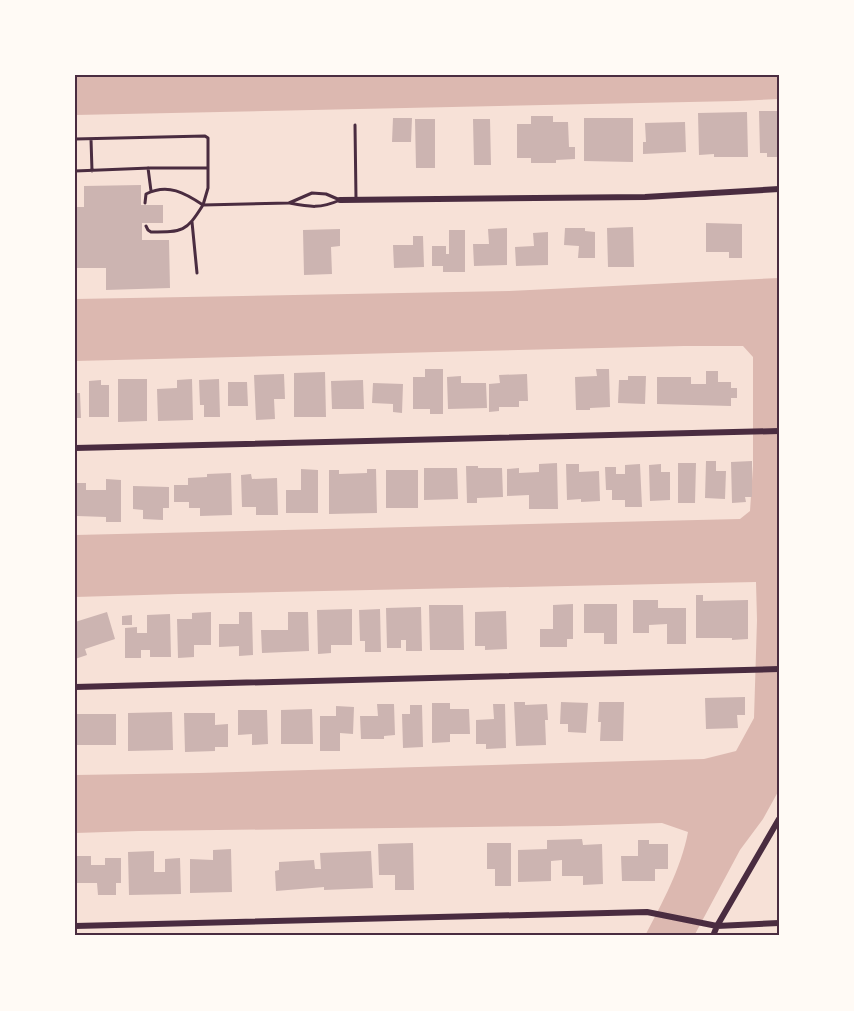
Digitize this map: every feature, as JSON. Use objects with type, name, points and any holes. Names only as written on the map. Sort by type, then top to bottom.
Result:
[{"type":"street","points":[[340,200],[645,197],[779,189]]},
{"type":"street","points":[[75,448],[779,431]]},
{"type":"street","points":[[75,687],[779,669]]},
{"type":"street","points":[[713,936],[779,819]]},
{"type":"street","points":[[75,926],[647,912],[717,926],[779,924]]},
{"type":"lane","points":[[355,125],[356,199]]},
{"type":"lane","points":[[75,139],[205,136],[208,138],[208,188],[203,205],[192,222],[182,230],[166,232],[151,232],[146,226]]},
{"type":"lane","points":[[91,139],[92,171]]},
{"type":"lane","points":[[148,168],[151,191]]},
{"type":"lane","points":[[75,171],[208,168]]},
{"type":"lane","points":[[145,203],[146,194],[151,191],[173,189],[187,194],[203,205],[289,203],[312,208],[328,206],[340,200]]},
{"type":"lane","points":[[289,203],[312,193],[326,194],[340,200]]},
{"type":"lane","points":[[192,222],[197,273]]},
{"type":"shaded area","points":[[75,75],[779,75],[779,99],[75,115]]},
{"type":"shaded area","points":[[779,278],[779,790],[763,819],[740,850],[694,936],[645,936],[676,872],[688,832],[662,823],[75,833],[75,775],[704,759],[736,751],[754,718],[757,620],[756,582],[75,597],[75,535],[740,519],[750,511],[753,466],[753,357],[743,346],[684,346],[75,361],[75,299],[509,291]]},
{"type":"building","points":[[759,111],[779,111],[779,157],[767,157],[767,153],[760,153]]},
{"type":"building","points":[[747,112],[748,157],[699,155],[698,113]]},
{"type":"building","points":[[531,116],[553,116],[553,122],[568,122],[569,147],[575,147],[575,159],[556,160],[556,163],[531,163],[531,158],[517,158],[517,124],[531,124]]},
{"type":"building","points":[[393,118],[412,118],[411,142],[392,142]]},
{"type":"building","points":[[584,118],[633,118],[633,162],[584,161]]},
{"type":"building","points":[[415,119],[435,119],[435,168],[416,168]]},
{"type":"building","points":[[473,119],[490,119],[491,165],[474,165]]},
{"type":"building","points":[[685,122],[686,152],[643,154],[643,142],[646,142],[645,123]]},
{"type":"building","points":[[141,185],[141,205],[163,205],[163,223],[142,223],[142,240],[169,240],[170,288],[106,290],[106,268],[75,268],[75,207],[84,207],[84,186]]},
{"type":"building","points":[[706,223],[742,224],[742,258],[729,258],[729,252],[706,252]]},
{"type":"building","points":[[633,227],[634,267],[608,267],[607,228]]},
{"type":"building","points":[[507,228],[507,265],[474,266],[473,244],[489,244],[488,229]]},
{"type":"building","points":[[565,228],[585,228],[585,231],[595,232],[595,258],[578,258],[579,246],[564,245]]},
{"type":"building","points":[[340,229],[340,246],[331,247],[332,274],[304,275],[303,230]]},
{"type":"building","points":[[449,230],[465,230],[465,272],[443,272],[443,266],[432,266],[432,246],[446,246],[446,254],[449,254]]},
{"type":"building","points":[[548,232],[548,265],[516,266],[515,247],[534,246],[533,233]]},
{"type":"building","points":[[413,236],[423,236],[424,267],[394,268],[393,245],[413,245]]},
{"type":"building","points":[[425,369],[443,369],[443,414],[430,414],[430,409],[413,409],[413,377],[425,377]]},
{"type":"building","points":[[596,369],[609,369],[610,407],[576,410],[575,377],[597,376]]},
{"type":"building","points":[[706,371],[718,371],[718,382],[731,382],[731,388],[737,388],[737,398],[731,398],[731,406],[657,404],[657,377],[691,377],[691,384],[706,384]]},
{"type":"building","points":[[325,372],[326,417],[294,417],[294,373]]},
{"type":"building","points":[[284,374],[285,399],[274,399],[275,419],[256,420],[254,375]]},
{"type":"building","points":[[527,374],[528,401],[519,401],[519,407],[499,407],[499,411],[489,412],[489,384],[500,383],[499,375]]},
{"type":"building","points":[[461,376],[461,383],[486,383],[487,408],[448,409],[447,377]]},
{"type":"building","points":[[628,376],[646,376],[645,404],[618,403],[619,380],[628,380]]},
{"type":"building","points":[[118,379],[147,379],[147,421],[118,422]]},
{"type":"building","points":[[192,379],[193,420],[158,421],[157,389],[177,388],[177,380]]},
{"type":"building","points":[[219,379],[220,417],[204,417],[204,405],[200,405],[199,380]]},
{"type":"building","points":[[101,380],[101,385],[109,385],[109,417],[89,417],[89,381]]},
{"type":"building","points":[[363,380],[364,409],[332,409],[331,381]]},
{"type":"building","points":[[228,382],[247,382],[248,406],[228,406]]},
{"type":"building","points":[[373,383],[403,384],[402,413],[393,412],[393,404],[372,403]]},
{"type":"building","points":[[75,393],[80,393],[81,418],[75,418]]},
{"type":"building","points":[[706,461],[716,461],[716,471],[726,471],[725,499],[705,498]]},
{"type":"building","points":[[752,461],[752,497],[745,497],[746,502],[732,503],[731,462]]},
{"type":"building","points":[[557,463],[558,509],[529,509],[529,495],[507,496],[507,469],[519,468],[519,473],[539,472],[539,464]]},
{"type":"building","points":[[678,463],[696,463],[695,503],[678,503]]},
{"type":"building","points":[[566,464],[579,464],[579,472],[599,471],[600,501],[567,500]]},
{"type":"building","points":[[640,464],[642,507],[625,507],[625,500],[612,500],[612,490],[606,490],[605,467],[616,467],[616,474],[625,474],[625,465]]},
{"type":"building","points":[[661,464],[661,472],[670,472],[670,500],[650,501],[649,465]]},
{"type":"building","points":[[466,466],[502,468],[503,497],[477,498],[477,503],[467,503]]},
{"type":"building","points":[[424,468],[457,468],[458,499],[424,500]]},
{"type":"building","points":[[301,469],[318,470],[318,513],[286,513],[286,490],[301,490]]},
{"type":"building","points":[[367,469],[376,469],[377,513],[329,514],[329,470],[339,470],[339,474],[367,473]]},
{"type":"building","points":[[386,470],[418,470],[418,508],[386,508]]},
{"type":"building","points":[[231,473],[232,515],[200,516],[200,508],[189,508],[189,502],[174,502],[174,485],[188,485],[188,478],[207,477],[207,474]]},
{"type":"building","points":[[251,474],[252,479],[277,478],[278,515],[256,515],[256,507],[242,507],[241,475]]},
{"type":"building","points":[[106,479],[121,480],[121,522],[106,522],[106,517],[77,516],[77,483],[86,483],[86,490],[106,490]]},
{"type":"building","points":[[133,486],[169,487],[169,508],[163,508],[163,520],[143,519],[143,510],[133,509]]},
{"type":"building","points":[[696,595],[703,595],[703,601],[748,600],[748,639],[696,638]]},
{"type":"building","points":[[633,600],[658,600],[658,608],[686,608],[686,644],[667,644],[667,624],[649,625],[649,633],[633,633]]},
{"type":"building","points":[[573,604],[573,639],[567,639],[567,647],[540,647],[540,629],[553,629],[553,605]]},
{"type":"building","points":[[584,604],[617,604],[617,644],[604,644],[604,633],[584,633]]},
{"type":"building","points":[[429,605],[463,605],[464,650],[430,650]]},
{"type":"building","points":[[421,607],[422,651],[406,651],[406,640],[401,640],[401,648],[387,648],[386,608]]},
{"type":"building","points":[[352,609],[352,645],[331,645],[331,653],[318,654],[317,610]]},
{"type":"building","points":[[380,609],[381,652],[365,652],[365,641],[360,641],[359,610]]},
{"type":"building","points":[[506,611],[507,649],[485,650],[485,646],[475,646],[475,612]]},
{"type":"building","points":[[107,612],[115,639],[85,649],[87,655],[75,659],[75,622]]},
{"type":"building","points":[[211,612],[211,645],[194,645],[194,657],[178,658],[177,619],[192,619],[192,613]]},
{"type":"building","points":[[239,612],[252,612],[253,655],[239,656],[239,646],[219,647],[219,624],[239,624]]},
{"type":"building","points":[[288,612],[308,612],[309,651],[262,653],[261,630],[288,630]]},
{"type":"building","points":[[170,614],[171,657],[150,657],[150,650],[141,650],[141,658],[125,658],[125,628],[137,627],[137,633],[147,633],[147,615]]},
{"type":"building","points":[[132,615],[132,625],[122,625],[122,616]]},
{"type":"building","points":[[745,697],[745,715],[737,715],[738,728],[706,729],[705,698]]},
{"type":"building","points":[[514,702],[525,702],[525,705],[547,704],[546,745],[516,746]]},
{"type":"building","points":[[561,702],[588,703],[586,733],[568,732],[568,724],[560,724]]},
{"type":"building","points":[[599,702],[624,702],[623,741],[600,741]]},
{"type":"building","points":[[432,703],[450,703],[450,709],[469,709],[470,734],[450,734],[450,742],[432,743]]},
{"type":"building","points":[[377,704],[394,704],[395,735],[384,736],[384,739],[361,739],[360,716],[378,716]]},
{"type":"building","points":[[493,704],[505,704],[506,748],[486,749],[486,744],[476,744],[476,720],[494,719]]},
{"type":"building","points":[[410,705],[422,705],[423,747],[403,748],[402,714],[410,714]]},
{"type":"building","points":[[336,706],[354,707],[353,734],[340,733],[340,751],[320,751],[320,716],[336,716]]},
{"type":"building","points":[[312,709],[313,744],[281,744],[281,710]]},
{"type":"building","points":[[238,710],[267,710],[268,744],[252,745],[252,734],[238,735]]},
{"type":"building","points":[[172,712],[173,750],[128,751],[128,713]]},
{"type":"building","points":[[184,713],[215,713],[215,725],[228,724],[228,747],[215,747],[215,751],[185,752]]},
{"type":"building","points":[[75,714],[116,714],[116,745],[75,745]]},
{"type":"building","points":[[582,839],[583,845],[602,844],[603,884],[583,885],[583,876],[562,876],[562,860],[551,861],[551,881],[518,882],[518,850],[547,849],[547,840]]},
{"type":"building","points":[[638,840],[649,840],[649,844],[668,844],[668,869],[655,869],[655,881],[622,881],[621,856],[638,856]]},
{"type":"building","points":[[413,843],[414,890],[395,890],[395,875],[379,875],[378,844]]},
{"type":"building","points":[[487,843],[511,843],[511,886],[495,886],[495,869],[487,869]]},
{"type":"building","points":[[231,849],[232,892],[190,893],[190,859],[213,860],[213,850]]},
{"type":"building","points":[[154,851],[154,872],[165,872],[165,859],[180,858],[181,894],[129,895],[128,852]]},
{"type":"building","points":[[371,851],[373,888],[324,890],[324,887],[276,891],[275,871],[279,870],[279,862],[314,860],[315,869],[321,869],[320,853]]},
{"type":"building","points":[[75,856],[91,856],[91,865],[105,865],[105,858],[121,858],[121,883],[116,883],[116,895],[98,895],[97,883],[75,883]]}]
